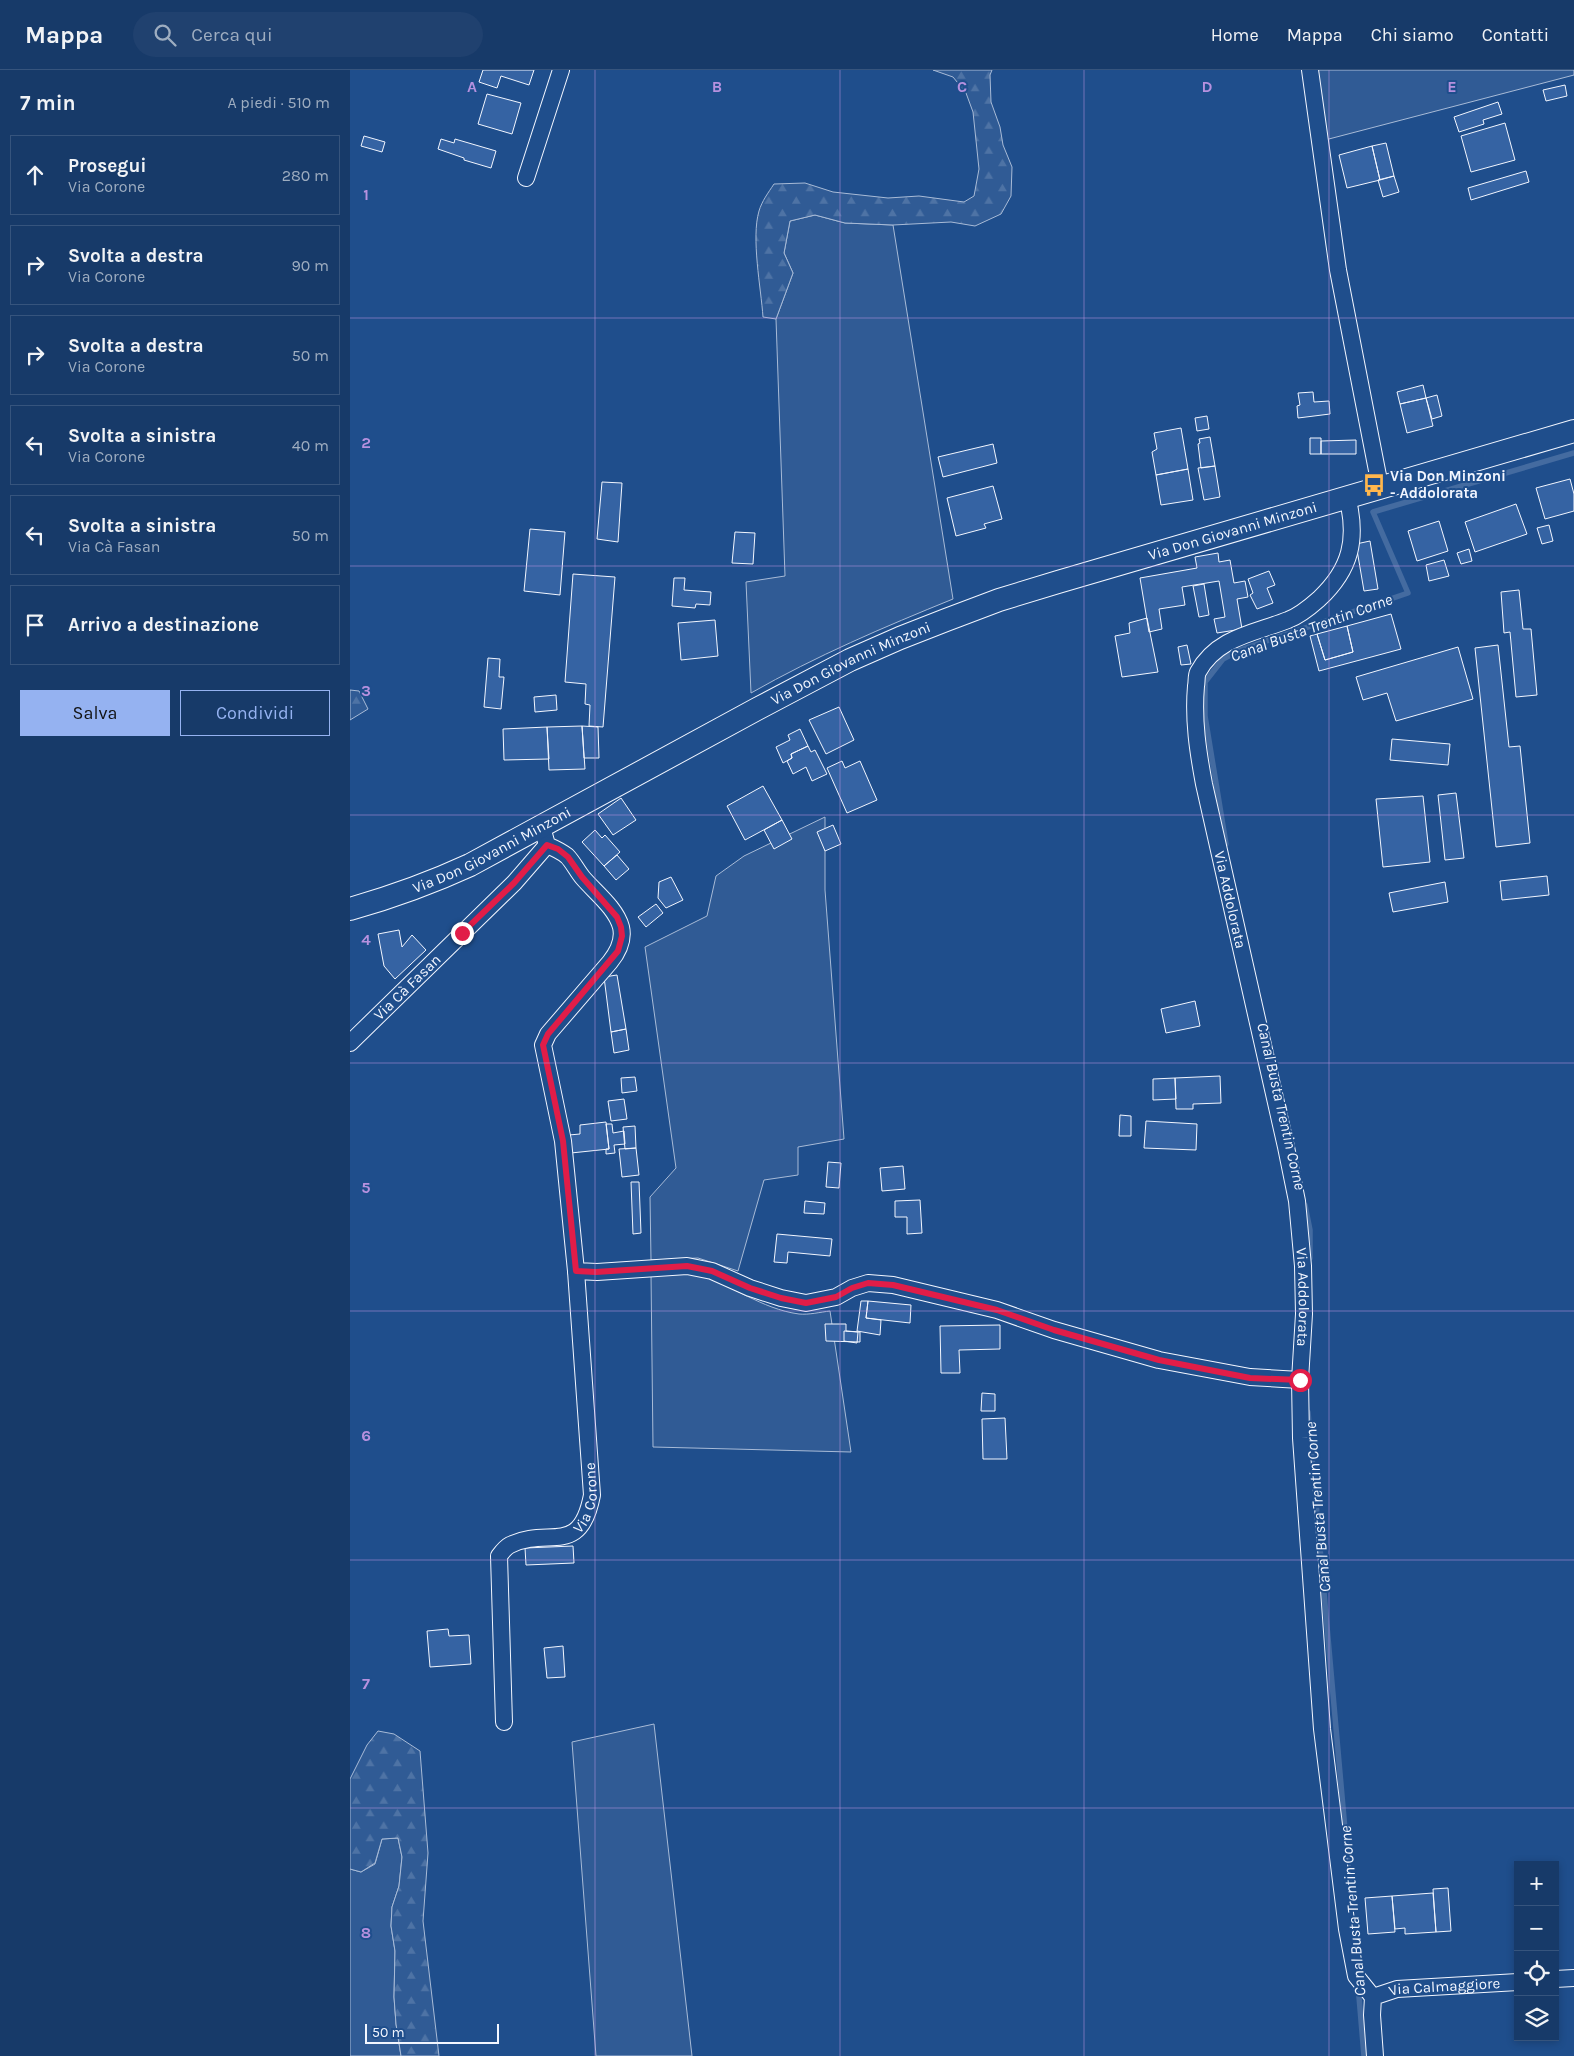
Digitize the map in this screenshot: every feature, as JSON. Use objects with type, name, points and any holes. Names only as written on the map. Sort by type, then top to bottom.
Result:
[{"type":"street","points":[[526,178],[561,70]]},
{"type":"street","points":[[1310,70],[1338,270],[1380,486]]},
{"type":"street","name":"Via Don Giovanni Minzoni","points":[[350,909],[432,882],[544,836],[757,709],[850,660],[900,638],[999,600],[1380,486],[1574,431]]},
{"type":"street","name":"Via Addolorata","points":[[1347,496],[1352,539],[1348,558],[1338,579],[1309,608],[1290,620],[1252,631],[1218,648],[1198,673],[1195,701],[1196,742],[1204,784],[1286,1147],[1296,1201],[1303,1266],[1304,1314],[1300,1380],[1301,1438],[1324,1748],[1346,1929],[1356,1976],[1373,1997]]},
{"type":"street","name":"Via Cà Fasan","points":[[350,1043],[514,883],[544,836]]},
{"type":"street","name":"Via Corone","points":[[504,1722],[499,1556],[509,1545],[524,1540],[570,1536],[580,1526],[589,1510],[592,1495],[576,1271],[563,1141],[543,1045],[548,1034],[618,951],[622,936],[617,917],[582,877],[568,857],[544,836]]},
{"type":"street","points":[[576,1271],[596,1272],[687,1266],[712,1271],[750,1288],[781,1298],[806,1303],[836,1297],[852,1288],[868,1283],[893,1285],[997,1310],[1063,1332],[1159,1360],[1250,1378],[1300,1380]]},
{"type":"street","points":[[1559,1979],[1574,1978]]},
{"type":"street","name":"Via Calmaggiore","points":[[1374,2056],[1373,1997],[1397,1989],[1514,1982]]},
{"type":"green space","points":[[933,70],[992,70],[990,75],[991,102],[1000,127],[1003,145],[1012,167],[1011,196],[1001,214],[975,226],[951,222],[893,225],[845,223],[815,215],[790,221],[784,253],[793,273],[776,319],[763,317],[756,249],[757,222],[765,197],[774,184],[805,183],[833,192],[888,198],[919,196],[964,202],[974,196],[979,169],[973,112],[966,93],[953,77]]},
{"type":"green space","points":[[1315,70],[1574,70],[1574,75],[1325,140]]},
{"type":"green space","points":[[815,215],[845,223],[893,225],[953,599],[851,643],[751,693],[746,582],[785,576],[776,319],[793,273],[784,253],[790,221]]},
{"type":"green space","points":[[350,690],[359,691],[368,709],[350,720]]},
{"type":"green space","points":[[825,817],[825,890],[844,1139],[798,1147],[798,1175],[764,1180],[738,1271],[698,1258],[651,1260],[650,1197],[676,1168],[645,947],[707,916],[716,876],[744,856]]},
{"type":"green space","points":[[695,1274],[709,1278],[759,1302],[785,1311],[811,1314],[830,1311],[851,1452],[653,1447],[651,1275]]},
{"type":"green space","points":[[654,1724],[692,2056],[596,2056],[572,1742]]},
{"type":"green space","points":[[378,1731],[394,1734],[420,1751],[428,1853],[423,1921],[439,2056],[401,2056],[396,2024],[394,1997],[395,1951],[391,1926],[392,1907],[399,1886],[402,1857],[398,1838],[382,1839],[375,1863],[361,1872],[350,1869],[350,1779],[367,1745]]},
{"type":"green space","points":[[398,1838],[402,1857],[399,1886],[392,1907],[391,1926],[395,1951],[394,1997],[396,2024],[401,2056],[350,2056],[350,1869],[361,1872],[375,1864],[382,1839]]},
{"type":"building","points":[[483,70],[534,70],[529,85],[501,76],[497,88],[479,82]]},
{"type":"building","points":[[1565,85],[1567,96],[1546,101],[1543,90]]},
{"type":"building","points":[[487,94],[521,103],[512,134],[478,124]]},
{"type":"building","points":[[1498,102],[1502,114],[1483,120],[1484,124],[1459,132],[1454,117]]},
{"type":"building","points":[[1505,123],[1515,160],[1471,172],[1461,136]]},
{"type":"building","points":[[364,136],[385,142],[382,152],[361,146]]},
{"type":"building","points":[[441,139],[454,143],[455,139],[496,151],[491,168],[464,160],[464,158],[438,149]]},
{"type":"building","points":[[1386,143],[1394,176],[1380,180],[1372,146]]},
{"type":"building","points":[[1372,146],[1380,180],[1347,188],[1339,155]]},
{"type":"building","points":[[1526,171],[1529,182],[1471,200],[1468,188]]},
{"type":"building","points":[[1394,176],[1399,192],[1383,197],[1378,180]]},
{"type":"building","points":[[1423,385],[1426,398],[1400,404],[1397,392]]},
{"type":"building","points":[[1313,392],[1314,402],[1329,401],[1330,414],[1298,418],[1297,406],[1300,405],[1298,393]]},
{"type":"building","points":[[1437,395],[1442,416],[1432,419],[1426,398]]},
{"type":"building","points":[[1426,398],[1433,426],[1407,433],[1400,404]]},
{"type":"building","points":[[1207,416],[1209,429],[1197,431],[1195,418]]},
{"type":"building","points":[[1181,428],[1188,469],[1156,475],[1152,452],[1157,449],[1154,433]]},
{"type":"building","points":[[1210,437],[1215,466],[1201,468],[1199,439]]},
{"type":"building","points":[[1310,438],[1321,438],[1321,454],[1310,454]]},
{"type":"building","points":[[1356,440],[1356,454],[1321,454],[1321,441]]},
{"type":"building","points":[[993,444],[997,463],[943,477],[938,457]]},
{"type":"building","points":[[1215,466],[1220,497],[1204,500],[1198,468]]},
{"type":"building","points":[[1188,469],[1193,500],[1161,505],[1156,475]]},
{"type":"building","points":[[1570,479],[1574,494],[1574,511],[1545,519],[1536,488]]},
{"type":"building","points":[[602,482],[622,483],[618,542],[597,539]]},
{"type":"building","points":[[993,486],[1002,519],[984,524],[986,528],[956,536],[947,498]]},
{"type":"building","points":[[1516,504],[1527,534],[1475,552],[1465,522]]},
{"type":"building","points":[[1439,521],[1448,551],[1417,561],[1408,531]]},
{"type":"building","points":[[1549,525],[1553,541],[1542,544],[1537,528]]},
{"type":"building","points":[[530,529],[565,532],[560,595],[524,591]]},
{"type":"building","points":[[735,532],[755,533],[753,564],[732,563]]},
{"type":"building","points":[[1370,541],[1378,589],[1364,591],[1356,544]]},
{"type":"building","points":[[1469,549],[1472,561],[1461,564],[1457,553]]},
{"type":"building","points":[[1218,553],[1219,562],[1230,560],[1234,583],[1245,581],[1248,597],[1237,599],[1242,629],[1217,633],[1214,619],[1225,617],[1219,581],[1182,587],[1185,605],[1159,609],[1162,629],[1149,632],[1140,578],[1197,568],[1195,557]]},
{"type":"building","points":[[1444,560],[1449,576],[1429,581],[1426,565]]},
{"type":"building","points":[[1269,571],[1275,585],[1267,588],[1273,603],[1257,609],[1250,595],[1253,593],[1248,579]]},
{"type":"building","points":[[573,574],[615,577],[603,727],[589,726],[590,705],[585,704],[586,684],[565,682]]},
{"type":"building","points":[[674,578],[685,578],[684,590],[711,592],[710,605],[696,604],[695,608],[672,606]]},
{"type":"building","points":[[1204,584],[1209,615],[1199,617],[1193,586]]},
{"type":"building","points":[[1519,590],[1523,629],[1531,629],[1537,695],[1516,697],[1510,632],[1504,633],[1501,592]]},
{"type":"building","points":[[1391,614],[1401,649],[1319,671],[1310,636],[1317,634],[1325,660],[1353,652],[1347,626]]},
{"type":"building","points":[[1147,618],[1158,672],[1122,677],[1115,636],[1130,633],[1129,623]]},
{"type":"building","points":[[715,620],[718,656],[681,660],[678,623]]},
{"type":"building","points":[[1347,626],[1353,652],[1325,660],[1317,634]]},
{"type":"building","points":[[1187,645],[1191,664],[1181,665],[1178,647]]},
{"type":"building","points":[[1498,645],[1509,747],[1520,746],[1530,843],[1496,847],[1475,648]]},
{"type":"building","points":[[1458,647],[1473,699],[1396,721],[1387,693],[1363,700],[1356,677]]},
{"type":"building","points":[[488,658],[500,659],[499,677],[504,677],[501,709],[484,707]]},
{"type":"building","points":[[556,695],[557,710],[535,712],[534,697]]},
{"type":"building","points":[[839,707],[854,740],[826,754],[809,720]]},
{"type":"building","points":[[582,726],[598,727],[599,758],[584,758]]},
{"type":"building","points":[[582,726],[585,769],[549,770],[547,727]]},
{"type":"building","points":[[547,727],[549,759],[504,760],[503,729]]},
{"type":"building","points":[[800,729],[808,746],[791,754],[792,758],[783,763],[776,747],[790,740],[788,735]]},
{"type":"building","points":[[1392,739],[1450,744],[1448,765],[1390,760]]},
{"type":"building","points":[[808,746],[811,752],[815,750],[827,774],[812,781],[806,767],[793,774],[787,761],[792,758],[791,754]]},
{"type":"building","points":[[842,761],[845,768],[860,761],[877,800],[847,813],[827,768]]},
{"type":"building","points":[[763,786],[782,820],[745,840],[727,806]]},
{"type":"building","points":[[1456,793],[1464,858],[1445,860],[1438,795]]},
{"type":"building","points":[[1423,796],[1430,862],[1383,867],[1376,799]]},
{"type":"building","points":[[621,798],[636,820],[613,835],[598,814]]},
{"type":"building","points":[[782,820],[792,839],[774,849],[764,830]]},
{"type":"building","points":[[833,825],[841,844],[825,851],[817,832]]},
{"type":"building","points":[[595,830],[602,838],[605,835],[620,852],[604,866],[582,842]]},
{"type":"building","points":[[617,855],[629,869],[616,880],[604,866]]},
{"type":"building","points":[[1547,876],[1549,895],[1502,900],[1500,881]]},
{"type":"building","points":[[671,877],[683,900],[666,908],[658,898],[659,882]]},
{"type":"building","points":[[1445,882],[1448,902],[1393,912],[1389,893]]},
{"type":"building","points":[[656,904],[663,913],[646,927],[638,917]]},
{"type":"building","points":[[399,930],[402,947],[412,935],[426,950],[395,979],[384,966],[378,934]]},
{"type":"building","points":[[617,975],[626,1029],[611,1032],[604,977]]},
{"type":"building","points":[[1195,1001],[1200,1026],[1166,1033],[1161,1009]]},
{"type":"building","points":[[626,1029],[629,1050],[614,1053],[611,1032]]},
{"type":"building","points":[[1220,1076],[1221,1103],[1193,1104],[1193,1109],[1176,1109],[1175,1078]]},
{"type":"building","points":[[635,1077],[637,1091],[622,1093],[621,1078]]},
{"type":"building","points":[[1175,1078],[1176,1099],[1153,1100],[1153,1079]]},
{"type":"building","points":[[624,1099],[627,1119],[611,1121],[608,1101]]},
{"type":"building","points":[[1120,1115],[1131,1116],[1131,1136],[1119,1136]]},
{"type":"building","points":[[1146,1121],[1197,1124],[1196,1150],[1144,1148]]},
{"type":"building","points":[[606,1122],[609,1149],[571,1153],[569,1135],[580,1134],[580,1125]]},
{"type":"building","points":[[606,1124],[612,1124],[613,1133],[624,1131],[625,1144],[614,1145],[615,1153],[606,1154],[606,1149],[609,1149]]},
{"type":"building","points":[[635,1126],[636,1148],[625,1149],[623,1127]]},
{"type":"building","points":[[636,1148],[639,1175],[622,1177],[619,1149]]},
{"type":"building","points":[[828,1162],[841,1163],[839,1188],[826,1187]]},
{"type":"building","points":[[903,1166],[905,1189],[882,1191],[880,1168]]},
{"type":"building","points":[[631,1182],[639,1182],[641,1233],[633,1234]]},
{"type":"building","points":[[920,1200],[922,1233],[907,1234],[907,1217],[895,1217],[895,1201]]},
{"type":"building","points":[[805,1201],[825,1203],[824,1214],[804,1213]]},
{"type":"building","points":[[777,1234],[832,1239],[830,1256],[788,1252],[787,1263],[774,1262]]},
{"type":"building","points":[[861,1301],[868,1301],[866,1318],[881,1320],[880,1335],[857,1331]]},
{"type":"building","points":[[868,1301],[911,1305],[910,1323],[866,1318]]},
{"type":"building","points":[[825,1324],[846,1324],[846,1331],[860,1332],[860,1342],[826,1341]]},
{"type":"building","points":[[1000,1325],[1000,1349],[959,1350],[960,1373],[941,1373],[940,1326]]},
{"type":"building","points":[[844,1331],[858,1332],[857,1343],[844,1341]]},
{"type":"building","points":[[982,1393],[995,1394],[995,1411],[981,1411]]},
{"type":"building","points":[[1005,1418],[1007,1459],[983,1459],[982,1419]]},
{"type":"building","points":[[573,1546],[574,1563],[526,1565],[525,1548]]},
{"type":"building","points":[[448,1629],[449,1636],[469,1635],[471,1664],[430,1667],[427,1631]]},
{"type":"building","points":[[563,1646],[565,1677],[547,1678],[544,1648]]},
{"type":"building","points":[[1448,1888],[1451,1931],[1436,1932],[1433,1889]]},
{"type":"building","points":[[1433,1893],[1436,1932],[1405,1934],[1405,1928],[1395,1929],[1392,1896]]},
{"type":"building","points":[[1392,1896],[1395,1932],[1368,1934],[1365,1898]]},
{"type":"waterway","name":"Canal Busta Trentin Corne","points":[[1226,844],[1205,716],[1205,682],[1223,659],[1240,650],[1408,593],[1373,512],[1574,453]]},
{"type":"waterway","name":"Canal Busta Trentin Corne","points":[[1305,1205],[1310,1230],[1310,1258]]},
{"type":"waterway","name":"Canal Busta Trentin Corne","points":[[1308,1412],[1350,1886]]},
{"type":"waterway","name":"Canal Busta Trentin Corne","points":[[1358,1985],[1364,2056]]},
{"type":"place","name":"Via Don Minzoni - Addolorata","points":[[1374,485]]},
{"type":"route","points":[[462,933],[514,883],[547,845],[558,849],[568,857],[582,877],[617,917],[621,927],[622,936],[618,951],[548,1034],[543,1045],[563,1141],[576,1271],[596,1272],[687,1266],[712,1271],[750,1288],[781,1298],[806,1303],[836,1297],[852,1288],[868,1283],[893,1285],[997,1310],[1054,1330],[1159,1360],[1250,1378],[1300,1380]]}]
